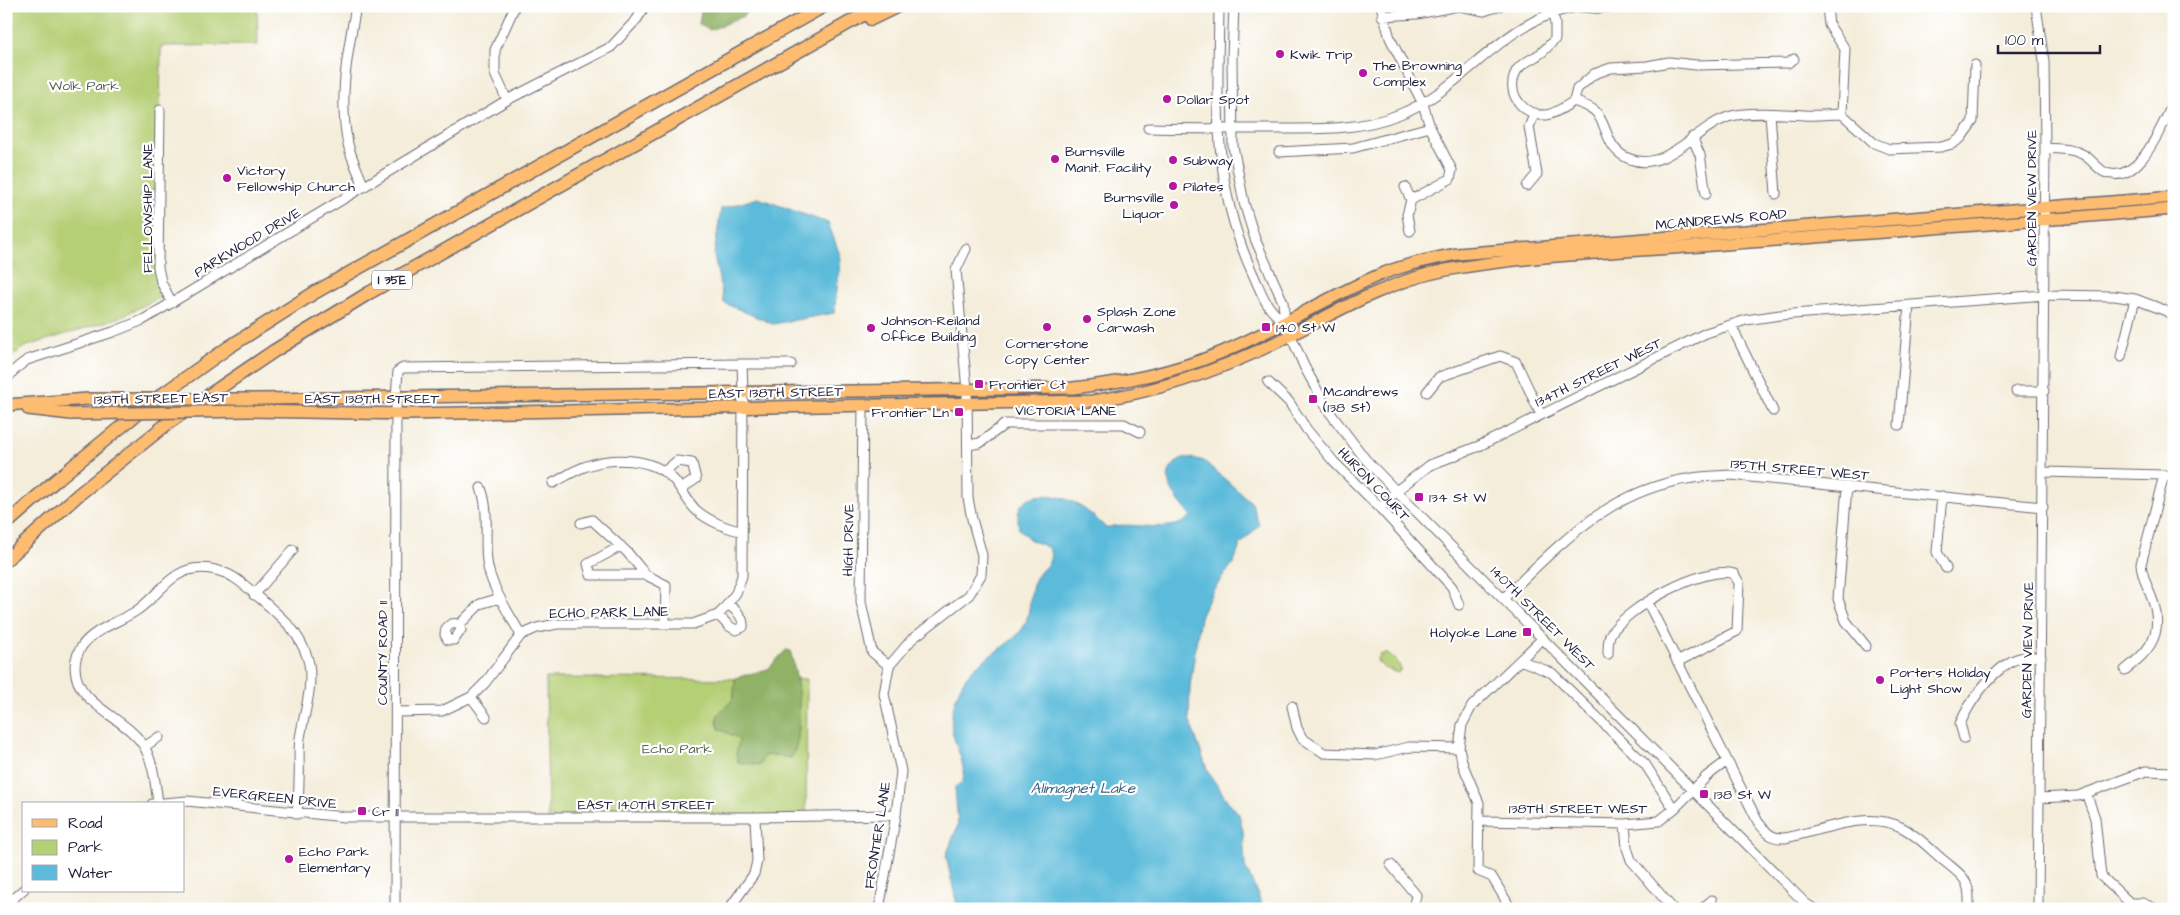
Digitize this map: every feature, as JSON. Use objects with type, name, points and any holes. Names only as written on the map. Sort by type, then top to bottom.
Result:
[{"type":"highway","points":[[753,47],[814,6]]},
{"type":"highway","name":"I 35E","points":[[6,524],[149,404],[229,347],[314,293],[824,6]]},
{"type":"highway","name":"I 35E","points":[[6,560],[78,495],[168,423],[274,351],[369,293],[879,6]]},
{"type":"highway","points":[[809,46],[898,6]]},
{"type":"main road","name":"MCANDREWS ROAD","points":[[1285,322],[1378,276],[1423,261],[1457,254],[2174,197]]},
{"type":"main road","name":"MCANDREWS ROAD","points":[[1290,335],[1333,312],[1392,285],[1420,276],[1478,266],[1680,247],[2044,221],[2174,209]]},
{"type":"main road","name":"EAST 138TH STREET","points":[[260,399],[1073,388],[1140,379],[1172,370],[1221,353],[1285,322]]},
{"type":"main road","name":"EAST 138TH STREET","points":[[251,411],[396,414],[1092,401],[1142,393],[1206,373],[1290,335]]},
{"type":"main road","name":"138TH STREET EAST","points":[[6,405],[88,399],[260,399]]},
{"type":"main road","name":"138TH STREET EAST","points":[[6,405],[71,414],[251,411]]},
{"type":"street","points":[[356,6],[344,75],[343,106],[348,145],[364,187]]},
{"type":"street","points":[[507,100],[495,74],[495,50],[515,6]]},
{"type":"street","name":"PARKWOOD DRIVE","points":[[6,384],[16,369],[26,360],[113,332],[143,320],[507,100],[611,48],[645,6]]},
{"type":"street","points":[[1219,6],[1218,129],[1226,196],[1235,228],[1269,309],[1285,322]]},
{"type":"street","points":[[1234,6],[1232,129],[1235,166],[1255,239],[1283,302],[1285,322]]},
{"type":"street","points":[[1410,231],[1407,209],[1411,200],[1450,180],[1452,170],[1430,128],[1423,104],[1390,38],[1381,11],[1417,14],[1459,6],[1484,11],[1499,6]]},
{"type":"street","points":[[1148,128],[1344,129],[1384,120],[1423,104],[1458,80],[1502,40],[1532,22],[1577,7],[1621,6]]},
{"type":"street","points":[[1827,6],[1829,25],[1845,50],[1842,114]]},
{"type":"street","name":"GARDEN VIEW DRIVE","points":[[2036,6],[2044,61],[2045,148],[2038,909]]},
{"type":"street","points":[[1553,14],[1556,24],[1555,40],[1540,53],[1524,63],[1515,73],[1512,85],[1519,105],[1535,114],[1548,115],[1574,101],[1577,89],[1594,74],[1611,68],[1647,66],[1668,62],[1696,65],[1788,62],[1794,59]]},
{"type":"street","points":[[1574,101],[1595,112],[1610,142],[1618,152],[1630,159],[1648,162],[1669,156],[1692,136],[1729,116],[1842,114],[1874,143],[1889,149],[1941,147],[1952,144],[1961,138],[1973,121],[1975,65]]},
{"type":"street","points":[[2045,148],[2076,150],[2104,172],[2115,174],[2127,172],[2142,161],[2174,102]]},
{"type":"street","name":"FELLOWSHIP LANE","points":[[160,110],[158,267],[161,282],[172,303]]},
{"type":"street","points":[[1528,186],[1537,174],[1529,127],[1535,114]]},
{"type":"street","points":[[1770,114],[1776,194]]},
{"type":"street","points":[[1279,152],[1354,148],[1430,128]]},
{"type":"street","points":[[1692,136],[1700,155],[1706,194]]},
{"type":"street","points":[[1405,187],[1411,200]]},
{"type":"street","points":[[889,666],[912,639],[969,595],[981,576],[982,555],[968,498],[968,404],[956,270],[966,249]]},
{"type":"street","name":"134TH STREET WEST","points":[[1380,508],[1396,491],[1430,465],[1481,450],[1541,415],[1584,396],[1706,334],[1746,320],[1780,315],[2045,295],[2114,296],[2135,299],[2164,310],[2174,316]]},
{"type":"street","points":[[2121,357],[2135,299]]},
{"type":"street","points":[[1899,425],[1909,305]]},
{"type":"street","name":"140TH STREET WEST","points":[[1285,322],[1304,366],[1328,410],[1366,460],[1805,903],[1814,909]]},
{"type":"street","points":[[1730,325],[1774,411]]},
{"type":"street","points":[[1427,392],[1439,377],[1500,356],[1516,362],[1541,415]]},
{"type":"street","points":[[742,364],[791,364]]},
{"type":"street","name":"ECHO PARK LANE","points":[[521,635],[537,628],[558,624],[693,624],[718,615],[728,604],[736,593],[742,576],[742,364]]},
{"type":"street","name":"COUNTY ROAD 11","points":[[395,909],[396,397],[398,371],[403,368],[742,364]]},
{"type":"street","name":"HURON COURT","points":[[1268,382],[1289,402],[1326,453],[1380,508],[1452,587],[1460,605]]},
{"type":"street","points":[[2016,392],[2044,391]]},
{"type":"street","name":"HIGH DRIVE","points":[[863,405],[861,602],[872,652],[889,666]]},
{"type":"street","name":"VICTORIA LANE","points":[[968,444],[980,443],[1005,424],[1124,424],[1140,432]]},
{"type":"street","points":[[553,483],[584,467],[601,462],[632,461],[656,466],[672,478],[696,510],[730,529],[741,531]]},
{"type":"street","points":[[664,472],[677,462],[692,463],[696,478],[681,489]]},
{"type":"street","points":[[2043,472],[2164,474],[2174,477]]},
{"type":"street","points":[[2125,670],[2150,648],[2156,632],[2155,609],[2143,579],[2141,564],[2164,474]]},
{"type":"street","name":"135TH STREET WEST","points":[[1504,598],[1562,542],[1582,525],[1614,504],[1654,487],[1692,478],[1732,475],[2042,507]]},
{"type":"street","points":[[1847,486],[1838,599],[1846,621],[1866,646]]},
{"type":"street","points":[[396,712],[442,711],[471,697],[485,683],[521,635],[500,598],[487,562],[486,501],[482,488]]},
{"type":"street","points":[[1942,496],[1937,552],[1946,568]]},
{"type":"street","points":[[581,523],[592,520],[621,546],[646,575],[666,585],[665,624]]},
{"type":"street","points":[[621,546],[588,564],[591,574],[646,575]]},
{"type":"street","points":[[254,595],[293,550]]},
{"type":"street","points":[[155,802],[153,768],[144,747],[131,731],[88,698],[76,678],[75,666],[77,655],[82,645],[93,635],[138,610],[174,578],[191,569],[206,568],[232,577],[294,631],[304,647],[309,664],[310,689],[299,740],[300,783],[296,814]]},
{"type":"street","points":[[1608,654],[1610,635],[1628,615],[1681,584],[1711,575],[1730,573],[1738,580],[1736,631],[1677,662]]},
{"type":"street","points":[[459,625],[480,604],[500,598]]},
{"type":"street","points":[[1648,603],[1758,822],[1768,835],[1775,839],[1785,838],[1860,821],[1876,820],[1889,822],[1914,835],[1964,878],[1970,889],[1969,903]]},
{"type":"street","points":[[718,615],[736,630],[743,627],[739,614],[728,604]]},
{"type":"street","points":[[1510,909],[1492,877],[1478,871],[1480,804],[1463,765],[1460,748],[1462,725],[1472,706],[1543,638]]},
{"type":"street","points":[[1964,738],[1960,724],[1968,707],[1982,687],[2011,661],[2041,657]]},
{"type":"street","points":[[1520,660],[1552,673],[1645,764],[1674,809]]},
{"type":"street","name":"FRONTIER LANE","points":[[879,909],[896,815],[901,771],[884,694],[889,666]]},
{"type":"street","points":[[471,697],[486,717]]},
{"type":"street","points":[[1292,706],[1302,738],[1324,753],[1374,755],[1409,747],[1460,748]]},
{"type":"street","points":[[144,747],[159,737]]},
{"type":"street","name":"138TH STREET WEST","points":[[1480,821],[1625,824],[1659,821],[1674,809],[1707,776],[1727,761]]},
{"type":"street","points":[[2039,798],[2078,796],[2146,771],[2174,772]]},
{"type":"street","points":[[2086,793],[2095,818],[2101,876],[2129,906],[2142,903],[2156,909]]},
{"type":"street","name":"EVERGREEN DRIVE","points":[[171,802],[187,801],[296,814],[345,817],[395,817]]},
{"type":"street","name":"EAST 140TH STREET","points":[[395,817],[755,818],[896,815]]},
{"type":"street","points":[[728,909],[754,874],[757,862],[755,818]]},
{"type":"street","points":[[1625,824],[1627,848],[1631,860],[1673,909]]},
{"type":"street","points":[[1390,865],[1416,895],[1413,909]]},
{"type":"street","points":[[6,905],[22,891]]},
{"type":"street","points":[[1702,909],[1712,900]]},
{"type":"green space","name":"Wolk Park","points":[[6,6],[257,6],[258,45],[161,46],[158,267],[167,294],[118,318],[24,347],[6,361]]},
{"type":"green space","points":[[702,6],[753,6],[743,16],[710,30],[699,24]]},
{"type":"green space","points":[[786,650],[790,651],[798,690],[799,721],[796,748],[791,758],[773,755],[764,756],[760,765],[738,762],[736,753],[739,740],[719,729],[717,718],[733,698],[735,678],[768,669]]},
{"type":"green space","points":[[1386,653],[1397,661],[1401,669],[1398,673],[1384,668],[1377,661],[1380,655]]},
{"type":"green space","name":"Echo Park","points":[[546,678],[807,679],[806,817],[548,818]]},
{"type":"water","points":[[758,198],[828,223],[841,258],[834,313],[773,324],[724,303],[714,255],[721,209]]},
{"type":"water","name":"Alimagnet Lake","points":[[1183,458],[1204,461],[1252,503],[1259,525],[1240,545],[1234,562],[1213,590],[1200,617],[1190,686],[1189,719],[1208,772],[1239,814],[1243,831],[1245,866],[1264,909],[958,909],[946,856],[958,825],[955,787],[963,782],[964,775],[951,720],[954,705],[965,679],[971,672],[986,658],[1011,641],[1023,628],[1028,616],[1031,592],[1035,580],[1050,558],[1049,548],[1029,539],[1019,529],[1019,509],[1028,499],[1041,495],[1056,496],[1075,503],[1106,528],[1126,525],[1162,527],[1183,522],[1191,516],[1170,487],[1168,479],[1169,472],[1174,465]]},
{"type":"place","name":"Kwik Trip","points":[[1280,54]]},
{"type":"place","name":"The Browning Complex","points":[[1363,73]]},
{"type":"place","name":"Dollar Spot","points":[[1167,99]]},
{"type":"place","name":"Burnsville Manit. Facility","points":[[1055,159]]},
{"type":"place","name":"Subway","points":[[1173,160]]},
{"type":"place","name":"Victory Fellowship Church","points":[[227,178]]},
{"type":"place","name":"Pilates","points":[[1173,186]]},
{"type":"place","name":"Burnsville Liquor","points":[[1174,205]]},
{"type":"place","name":"Splash Zone Carwash","points":[[1087,319]]},
{"type":"place","name":"Cornerstone Copy Center","points":[[1047,327]]},
{"type":"place","name":"140 St W","points":[[1266,327]]},
{"type":"place","name":"Johnson-Reiland Office Building","points":[[871,328]]},
{"type":"place","name":"Frontier Ct","points":[[979,384]]},
{"type":"place","name":"Mcandrews (138 St)","points":[[1313,399]]},
{"type":"place","name":"Frontier Ln","points":[[959,412]]},
{"type":"place","name":"134 St W","points":[[1419,497]]},
{"type":"place","name":"Holyoke Lane","points":[[1527,632]]},
{"type":"place","name":"Porters Holiday Light Show","points":[[1880,680]]},
{"type":"place","name":"138 St W","points":[[1704,794]]},
{"type":"place","name":"Cr 11","points":[[362,811]]},
{"type":"place","name":"Echo Park Elementary","points":[[289,859]]}]
